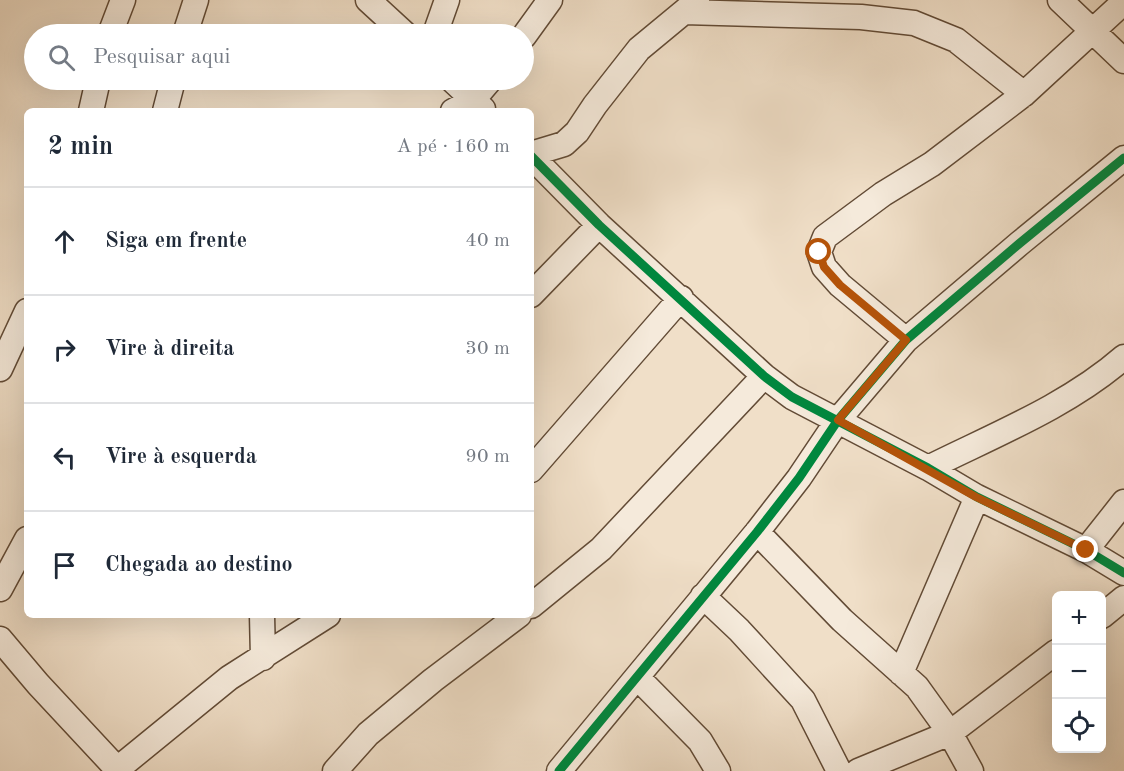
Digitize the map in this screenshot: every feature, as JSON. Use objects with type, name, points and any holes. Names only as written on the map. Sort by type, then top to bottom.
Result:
[{"type":"street","points":[[114,24],[123,0]]},
{"type":"street","points":[[188,24],[196,0]]},
{"type":"street","points":[[368,0],[394,24]]},
{"type":"street","points":[[439,24],[447,0]]},
{"type":"street","points":[[533,24],[550,0]]},
{"type":"street","points":[[1060,0],[1124,61]]},
{"type":"street","points":[[906,340],[840,285],[824,267],[819,252],[825,237],[883,194],[932,164],[1024,94],[1124,2]]},
{"type":"street","points":[[534,154],[564,144],[577,132],[639,49],[691,6],[861,17],[914,23],[956,40],[1024,94]]},
{"type":"street","points":[[93,108],[97,90]]},
{"type":"street","points":[[166,108],[170,90]]},
{"type":"street","points":[[459,90],[470,107],[483,90]]},
{"type":"street","points":[[534,158],[599,225],[764,376],[792,397],[928,468],[976,497],[1086,550],[1124,573]]},
{"type":"street","points":[[559,771],[757,532],[799,478],[838,420],[906,340],[1124,158]]},
{"type":"street","points":[[534,292],[599,225]]},
{"type":"street","points":[[534,467],[681,298]]},
{"type":"street","points":[[0,369],[24,317]]},
{"type":"street","points":[[928,468],[1046,409],[1124,357]]},
{"type":"street","points":[[534,604],[601,549],[764,376]]},
{"type":"street","points":[[901,673],[976,497]]},
{"type":"street","points":[[1086,550],[1124,502]]},
{"type":"street","points":[[757,532],[842,620],[917,687],[950,733],[971,771]]},
{"type":"street","points":[[0,589],[24,545]]},
{"type":"street","points":[[703,596],[739,630],[803,700],[839,771]]},
{"type":"street","points":[[1106,612],[1124,598]]},
{"type":"street","points":[[262,618],[263,658]]},
{"type":"street","points":[[0,639],[116,770],[229,678],[323,618]]},
{"type":"street","points":[[335,771],[368,734],[433,680],[515,618]]},
{"type":"street","points":[[858,771],[950,733],[1052,655]]},
{"type":"street","points":[[636,677],[700,741],[718,771]]},
{"type":"cycle path","points":[[559,771],[757,532],[799,478],[838,420],[906,340],[1124,158]]},
{"type":"cycle path","points":[[534,159],[599,225],[764,376],[792,397],[928,468],[977,497],[1086,550],[1124,573]]},
{"type":"route","points":[[819,252],[824,267],[840,285],[906,340],[838,420],[928,468],[976,497],[1086,550]]}]
